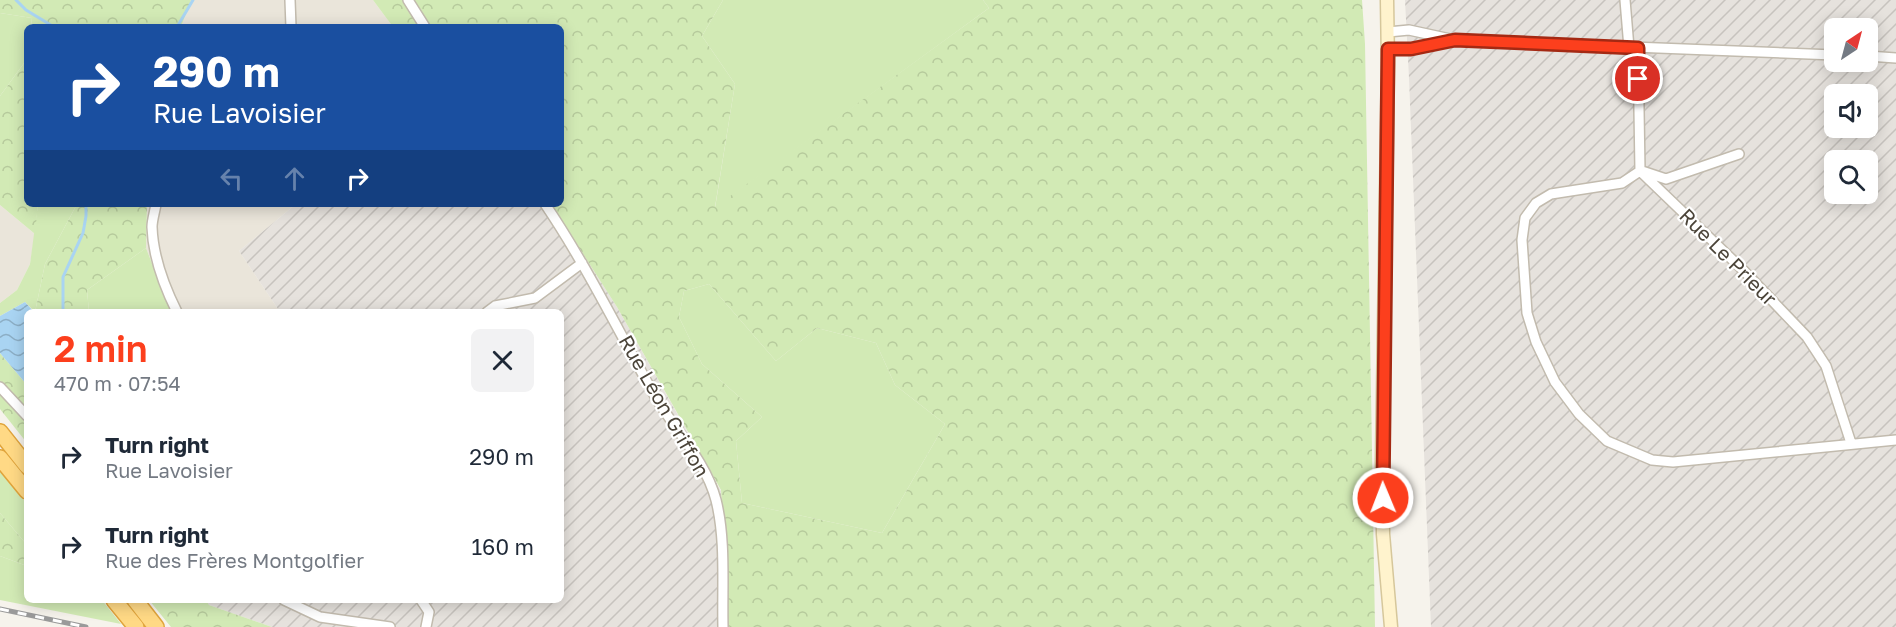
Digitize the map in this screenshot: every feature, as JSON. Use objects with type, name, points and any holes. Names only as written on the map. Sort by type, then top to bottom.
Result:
[{"type":"highway","points":[[0,432],[24,462]]},
{"type":"highway","points":[[0,458],[24,487]]},
{"type":"highway","points":[[116,603],[136,627]]},
{"type":"highway","points":[[137,603],[156,627]]},
{"type":"main road","points":[[1387,0],[1382,462],[1383,534],[1391,627]]},
{"type":"street","points":[[290,0],[291,24]]},
{"type":"street","points":[[408,0],[423,24]]},
{"type":"street","points":[[1625,0],[1633,48],[1640,171]]},
{"type":"street","points":[[1388,32],[1408,30],[1455,40],[1824,55]]},
{"type":"street","points":[[1388,49],[1411,49],[1455,40]]},
{"type":"street","points":[[1878,57],[1896,58]]},
{"type":"street","points":[[1640,171],[1666,179],[1739,154]]},
{"type":"street","points":[[1640,171],[1622,183],[1551,194],[1536,203],[1525,218],[1522,240],[1527,313],[1536,342],[1555,382],[1579,414],[1607,441],[1652,460],[1673,462],[1896,440]]},
{"type":"street","name":"Rue Le Prieur","points":[[1640,171],[1743,270],[1807,337],[1826,366],[1851,443]]},
{"type":"street","points":[[155,207],[152,225],[155,253],[164,287],[175,309]]},
{"type":"street","name":"Rue Léon Griffon","points":[[547,207],[582,263],[657,399],[705,474],[715,497],[722,541],[723,627]]},
{"type":"street","points":[[491,309],[495,306],[535,298],[582,263]]},
{"type":"street","points":[[0,387],[24,413]]},
{"type":"street","points":[[290,603],[320,617],[390,627]]},
{"type":"street","points":[[423,603],[429,612],[426,627]]},
{"type":"shaded area","points":[[191,0],[373,0],[391,24],[182,24]]},
{"type":"shaded area","points":[[1405,0],[1896,0],[1896,627],[1431,627]]},
{"type":"shaded area","points":[[0,205],[35,234],[30,264],[17,290],[0,303]]},
{"type":"shaded area","points":[[147,207],[292,207],[239,251],[278,309],[170,309],[146,248]]},
{"type":"shaded area","points":[[292,207],[553,207],[617,307],[721,491],[728,627],[272,627],[209,605],[208,603],[564,603],[564,309],[278,309],[239,251]]},
{"type":"green space","points":[[0,0],[191,0],[182,24],[31,24],[32,18],[0,13]]},
{"type":"green space","points":[[373,0],[723,0],[702,36],[735,84],[715,207],[989,8],[983,0],[1362,0],[1365,44],[1375,627],[728,627],[721,490],[617,307],[553,207],[564,207],[564,24],[391,24]],"holes":[[[709,284],[776,361],[817,328],[876,343],[895,385],[945,424],[882,533],[742,503],[736,441],[762,417],[702,364],[679,317],[684,291]]]},
{"type":"green space","points":[[723,0],[983,0],[989,8],[715,208],[735,84],[702,36]]},
{"type":"green space","points":[[0,13],[32,18],[31,24],[24,24],[24,63],[0,96]]},
{"type":"green space","points":[[24,63],[24,207],[38,207],[35,234],[0,205],[0,96]]},
{"type":"green space","points":[[38,207],[75,207],[45,264],[36,309],[32,309],[25,302],[0,316],[0,303],[17,290],[30,264]]},
{"type":"green space","points":[[75,207],[147,207],[146,248],[87,290],[89,309],[36,309],[45,264]]},
{"type":"green space","points":[[146,248],[170,309],[89,309],[87,290]]},
{"type":"green space","points":[[709,284],[776,361],[817,328],[876,343],[895,385],[945,424],[882,533],[742,503],[736,441],[762,417],[702,364],[679,317],[684,291]]},
{"type":"green space","points":[[0,353],[24,381],[24,439],[0,409]]},
{"type":"green space","points":[[0,469],[24,500],[24,541],[0,513]]},
{"type":"green space","points":[[0,513],[24,541],[24,565],[0,556]]},
{"type":"green space","points":[[0,556],[24,565],[24,603],[104,603],[121,624],[0,600]]},
{"type":"green space","points":[[151,603],[208,603],[272,627],[171,627]]},
{"type":"water","points":[[25,302],[31,309],[24,309],[24,381],[0,353],[0,316]]},
{"type":"waterway","points":[[16,0],[26,10],[49,24]]},
{"type":"waterway","points":[[179,24],[193,0]]},
{"type":"waterway","points":[[63,309],[63,277],[83,233],[86,207]]},
{"type":"railway","points":[[0,609],[86,627]]},
{"type":"route","points":[[1383,498],[1388,49],[1411,49],[1455,40],[1638,48],[1638,79]]}]
